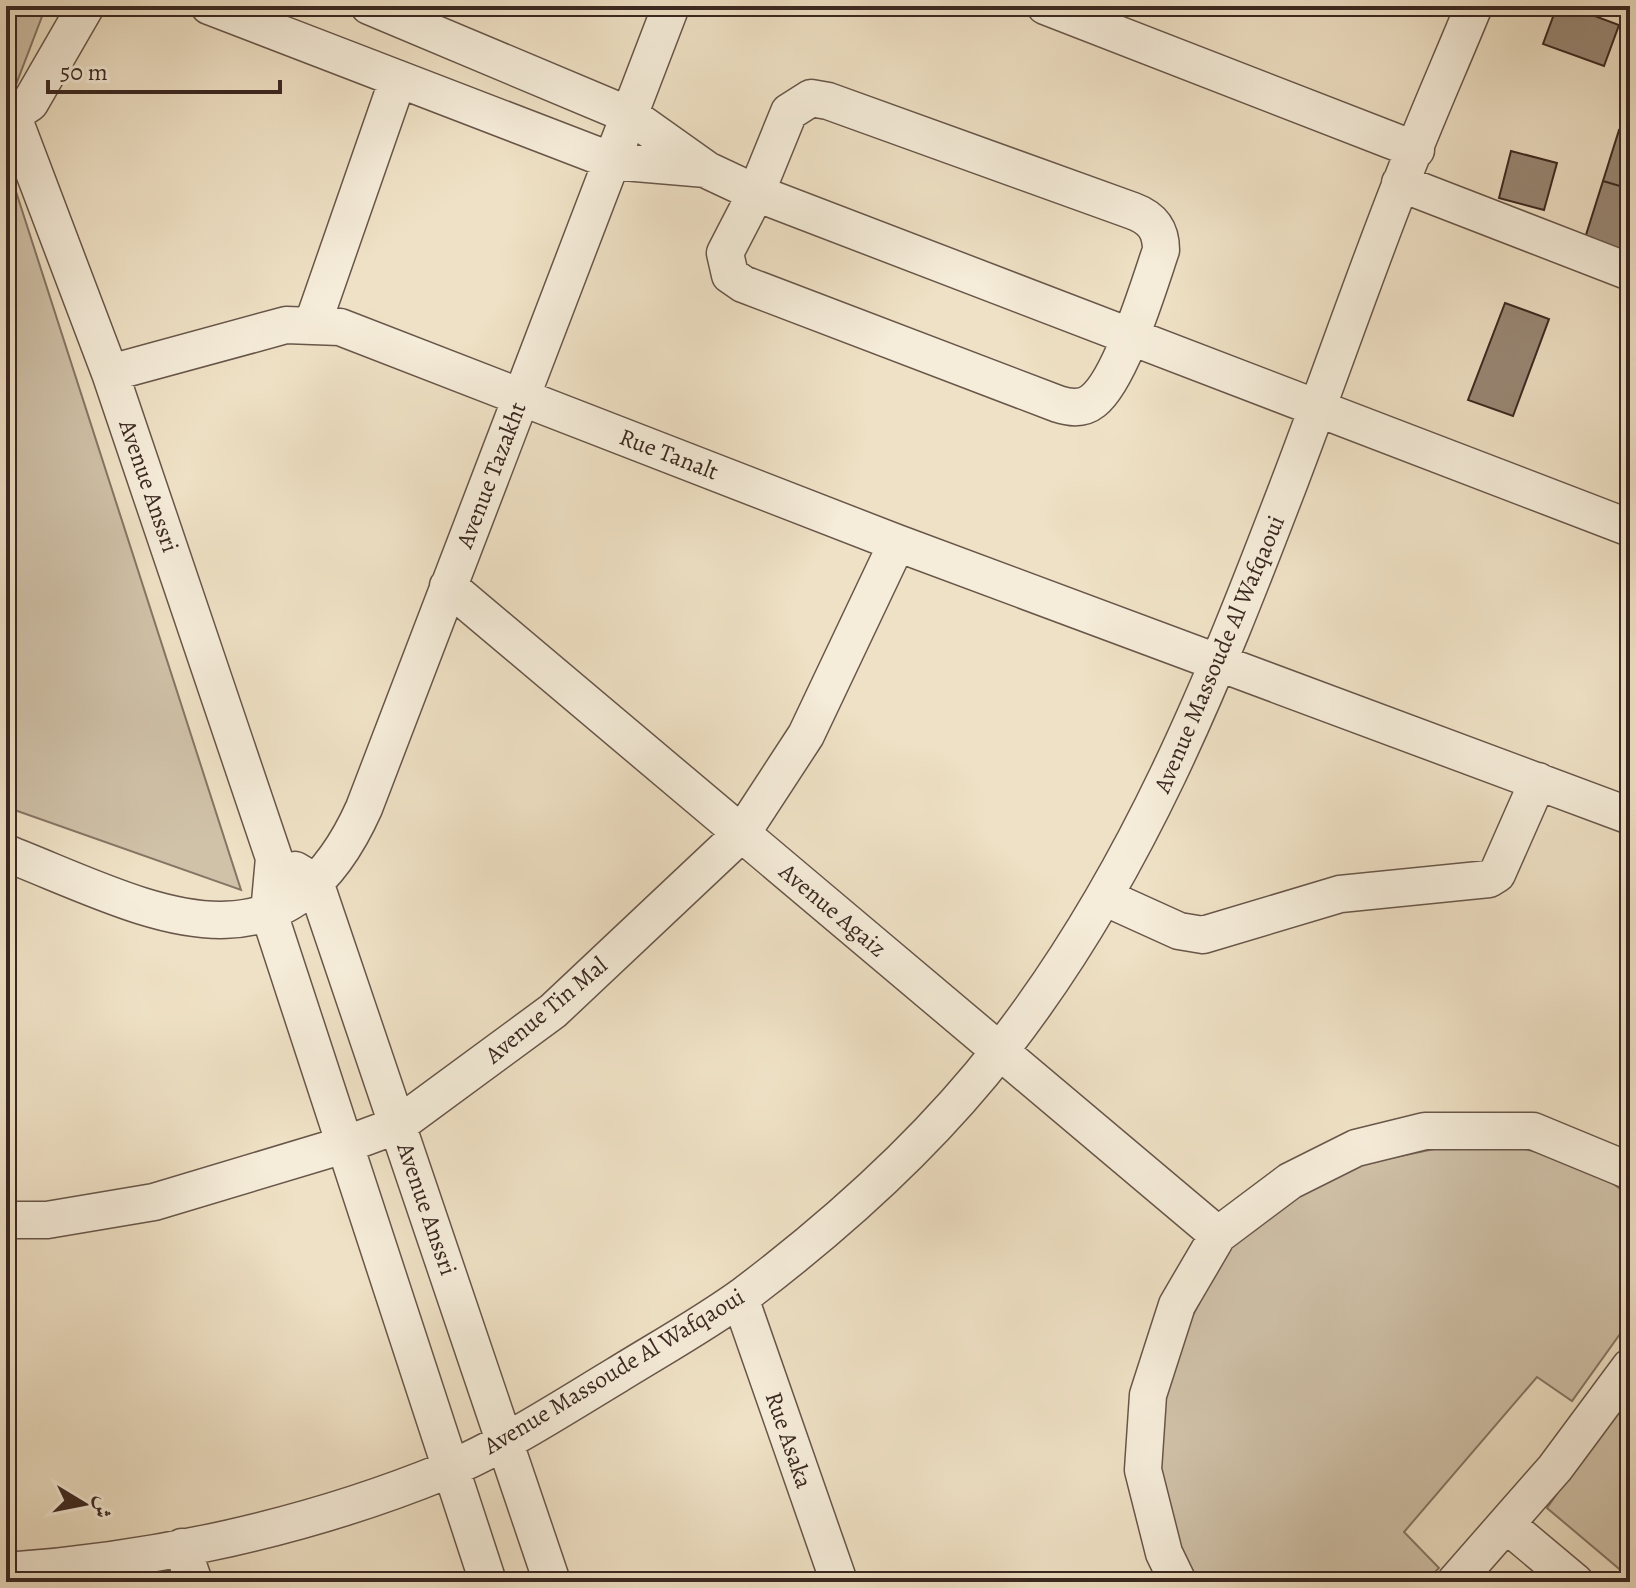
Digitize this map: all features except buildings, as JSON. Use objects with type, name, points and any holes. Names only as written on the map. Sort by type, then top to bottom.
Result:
[{"type":"street","points":[[9,118],[30,103],[86,6]]},
{"type":"street","points":[[209,6],[612,161],[707,170]]},
{"type":"street","points":[[370,6],[631,116],[707,170],[756,193],[1630,528]]},
{"type":"street","name":"Avenue Tazakht","points":[[269,913],[315,882],[336,860],[358,821],[671,6]]},
{"type":"street","points":[[1045,6],[1106,17],[1416,150]]},
{"type":"street","name":"Avenue Massoude Al Wafqaoui","points":[[6,1571],[182,1547],[317,1514],[449,1469],[504,1440],[740,1298],[796,1253],[902,1157],[1000,1051],[1104,897],[1186,742],[1318,408],[1400,183],[1474,6]]},
{"type":"street","points":[[313,323],[398,79]]},
{"type":"street","points":[[819,98],[1133,211],[1152,221],[1161,239],[1161,250],[1129,338],[1094,400],[1068,407],[743,284],[730,275],[725,253],[756,193],[789,112],[802,101],[819,98]]},
{"type":"street","name":"Avenue Anssri","points":[[9,118],[110,373],[274,858],[269,913],[488,1582]]},
{"type":"street","points":[[1400,183],[1630,272]]},
{"type":"street","name":"Rue Tanalt","points":[[110,373],[286,325],[313,323],[340,327],[897,543],[1630,816]]},
{"type":"street","name":"Avenue Tin Mal","points":[[6,1220],[47,1220],[154,1202],[347,1144],[398,1125],[553,1011],[742,833],[806,735],[897,543]]},
{"type":"street","name":"Avenue Agaiz","points":[[448,586],[1218,1235]]},
{"type":"street","points":[[1104,897],[1179,931],[1203,935],[1340,894],[1489,879],[1497,874],[1538,781]]},
{"type":"street","points":[[6,853],[157,912],[186,919],[230,921],[269,913]]},
{"type":"street","points":[[274,858],[315,882]]},
{"type":"street","name":"Avenue Anssri","points":[[315,882],[552,1582]]},
{"type":"street","points":[[1178,1582],[1164,1553],[1143,1470],[1148,1395],[1177,1305],[1218,1235],[1290,1181],[1356,1148],[1425,1131],[1533,1131],[1630,1171]]},
{"type":"street","name":"Rue Asaka","points":[[740,1298],[839,1582]]},
{"type":"street","points":[[1455,1582],[1555,1468],[1630,1367]]},
{"type":"street","points":[[1507,1525],[1575,1582]]},
{"type":"street","points":[[182,1547],[194,1582]]},
{"type":"shaded area","points":[[6,6],[46,6],[9,103],[6,102]]},
{"type":"shaded area","points":[[6,172],[10,173],[241,890],[6,807]]},
{"type":"shaded area","points":[[1439,1148],[1525,1149],[1587,1165],[1630,1196],[1630,1320],[1572,1401],[1537,1377],[1404,1532],[1439,1568],[1425,1582],[1194,1582],[1162,1513],[1156,1435],[1182,1336],[1228,1248],[1296,1192],[1357,1165]]},
{"type":"shaded area","points":[[1630,1389],[1630,1578],[1547,1508]]}]
